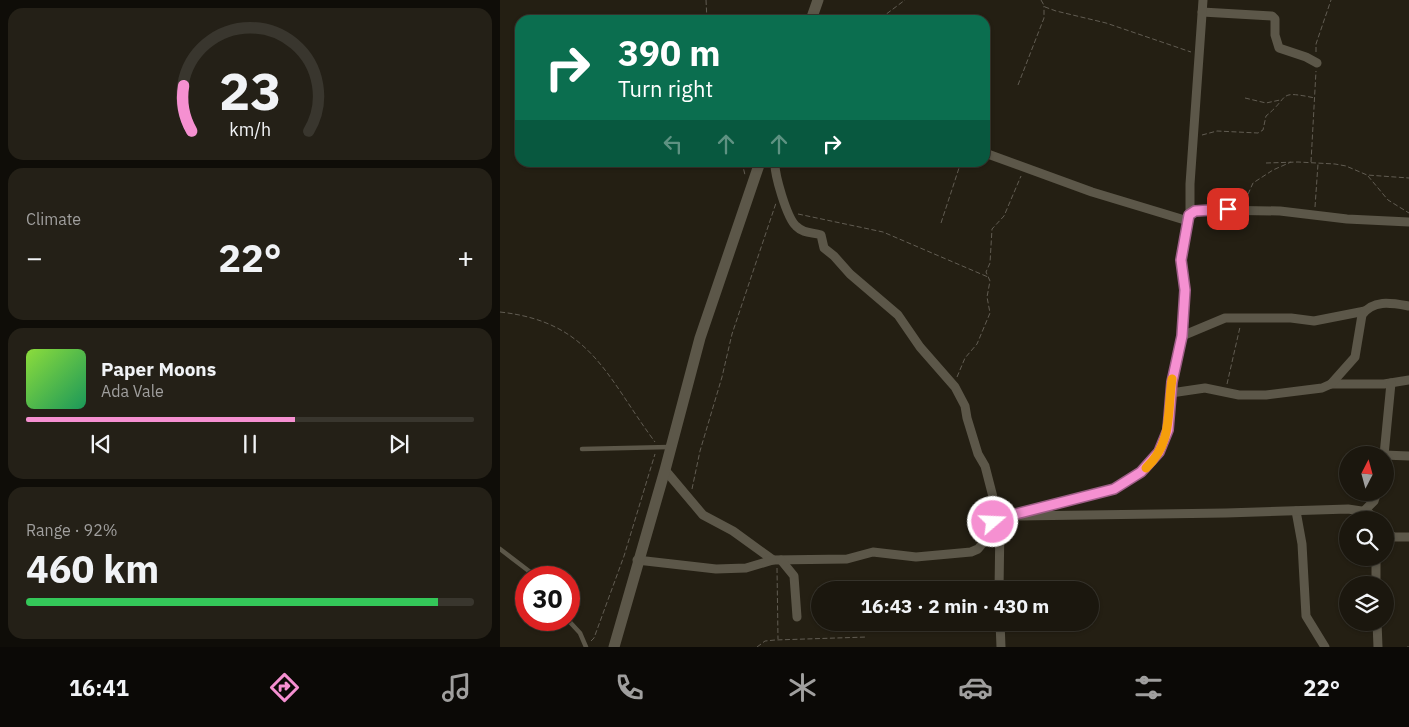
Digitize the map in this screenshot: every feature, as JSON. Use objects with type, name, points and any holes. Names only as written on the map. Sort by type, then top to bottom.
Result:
[{"type":"street","points":[[813,15],[818,0]]},
{"type":"street","points":[[638,560],[716,569],[746,568],[777,560],[847,559],[873,552],[916,557],[937,554],[962,554],[978,549],[1000,522],[1009,516],[1105,492],[1135,477],[1152,463],[1165,441],[1171,393],[1182,336],[1185,290],[1181,260],[1189,217],[1203,0]]},
{"type":"street","points":[[1202,12],[1274,17],[1279,48],[1306,57],[1317,63]]},
{"type":"street","points":[[990,155],[1092,192],[1189,217],[1210,210],[1239,210],[1314,215],[1346,220],[1409,222]]},
{"type":"street","points":[[614,647],[666,470],[700,338],[758,167]]},
{"type":"street","points":[[776,167],[788,212],[796,226],[807,234],[821,235],[824,248],[850,274],[898,315],[920,347],[954,385],[965,406],[966,418],[978,454],[985,466],[993,497],[993,530]]},
{"type":"street","points":[[1182,336],[1225,318],[1247,317],[1314,321],[1365,311],[1385,302],[1409,306]]},
{"type":"street","points":[[1331,384],[1355,357],[1360,324],[1365,311]]},
{"type":"street","points":[[1171,393],[1205,388],[1239,394],[1266,395],[1310,391],[1331,384],[1409,380]]},
{"type":"street","points":[[1385,446],[1391,382]]},
{"type":"street","points":[[1394,455],[1409,456]]},
{"type":"street","points":[[666,470],[703,515],[733,531],[777,560],[794,576],[797,617]]},
{"type":"street","points":[[1009,516],[1348,509],[1356,511]]},
{"type":"street","points":[[1296,511],[1302,544],[1306,616],[1325,647]]},
{"type":"street","points":[[999,581],[1000,522]]},
{"type":"street","points":[[1394,537],[1409,537]]},
{"type":"street","points":[[1000,631],[1000,647]]},
{"type":"street","points":[[1377,631],[1378,647]]},
{"type":"lane","points":[[582,450],[671,447]]},
{"type":"lane","points":[[500,549],[522,566]]},
{"type":"lane","points":[[576,631],[586,646]]},
{"type":"path","points":[[706,0],[707,15]]},
{"type":"path","points":[[885,15],[905,0]]},
{"type":"path","points":[[1041,0],[1044,5],[1056,12],[1097,23],[1106,23],[1199,55]]},
{"type":"path","points":[[1311,162],[1317,63],[1316,44],[1331,0]]},
{"type":"path","points":[[1018,84],[1044,18],[1044,5]]},
{"type":"path","points":[[1193,140],[1217,131],[1260,132],[1264,130],[1266,116],[1276,109],[1280,100],[1286,94],[1292,93],[1315,98]]},
{"type":"path","points":[[1245,98],[1266,103],[1280,100]]},
{"type":"path","points":[[1239,210],[1253,183],[1273,170],[1292,162]]},
{"type":"path","points":[[1266,163],[1311,162],[1346,166],[1367,176],[1409,178]]},
{"type":"path","points":[[1314,215],[1318,163]]},
{"type":"path","points":[[941,223],[959,167]]},
{"type":"path","points":[[954,385],[965,358],[977,344],[990,313],[987,296],[989,278],[986,272],[990,263],[992,228],[1004,216],[1025,167]]},
{"type":"path","points":[[1367,176],[1388,200],[1409,213]]},
{"type":"path","points":[[690,500],[700,451],[722,377],[732,334],[764,244],[776,199]]},
{"type":"path","points":[[788,212],[883,232],[989,278]]},
{"type":"path","points":[[500,312],[551,324],[571,336],[595,355],[658,446],[624,556],[594,638],[586,646]]},
{"type":"path","points":[[1217,390],[1225,388],[1228,382],[1240,325],[1247,317]]},
{"type":"path","points":[[777,560],[778,640]]},
{"type":"path","points":[[757,647],[765,641],[867,637]]},
{"type":"slow traffic","points":[[1146,468],[1152,463],[1165,441],[1168,430],[1172,379]]},
{"type":"route","points":[[993,522],[993,530],[1004,517],[1036,508],[1073,501],[1114,489],[1135,477],[1152,463],[1165,441],[1168,430],[1172,382],[1182,336],[1185,290],[1181,260],[1189,215],[1195,211],[1228,209]]}]
